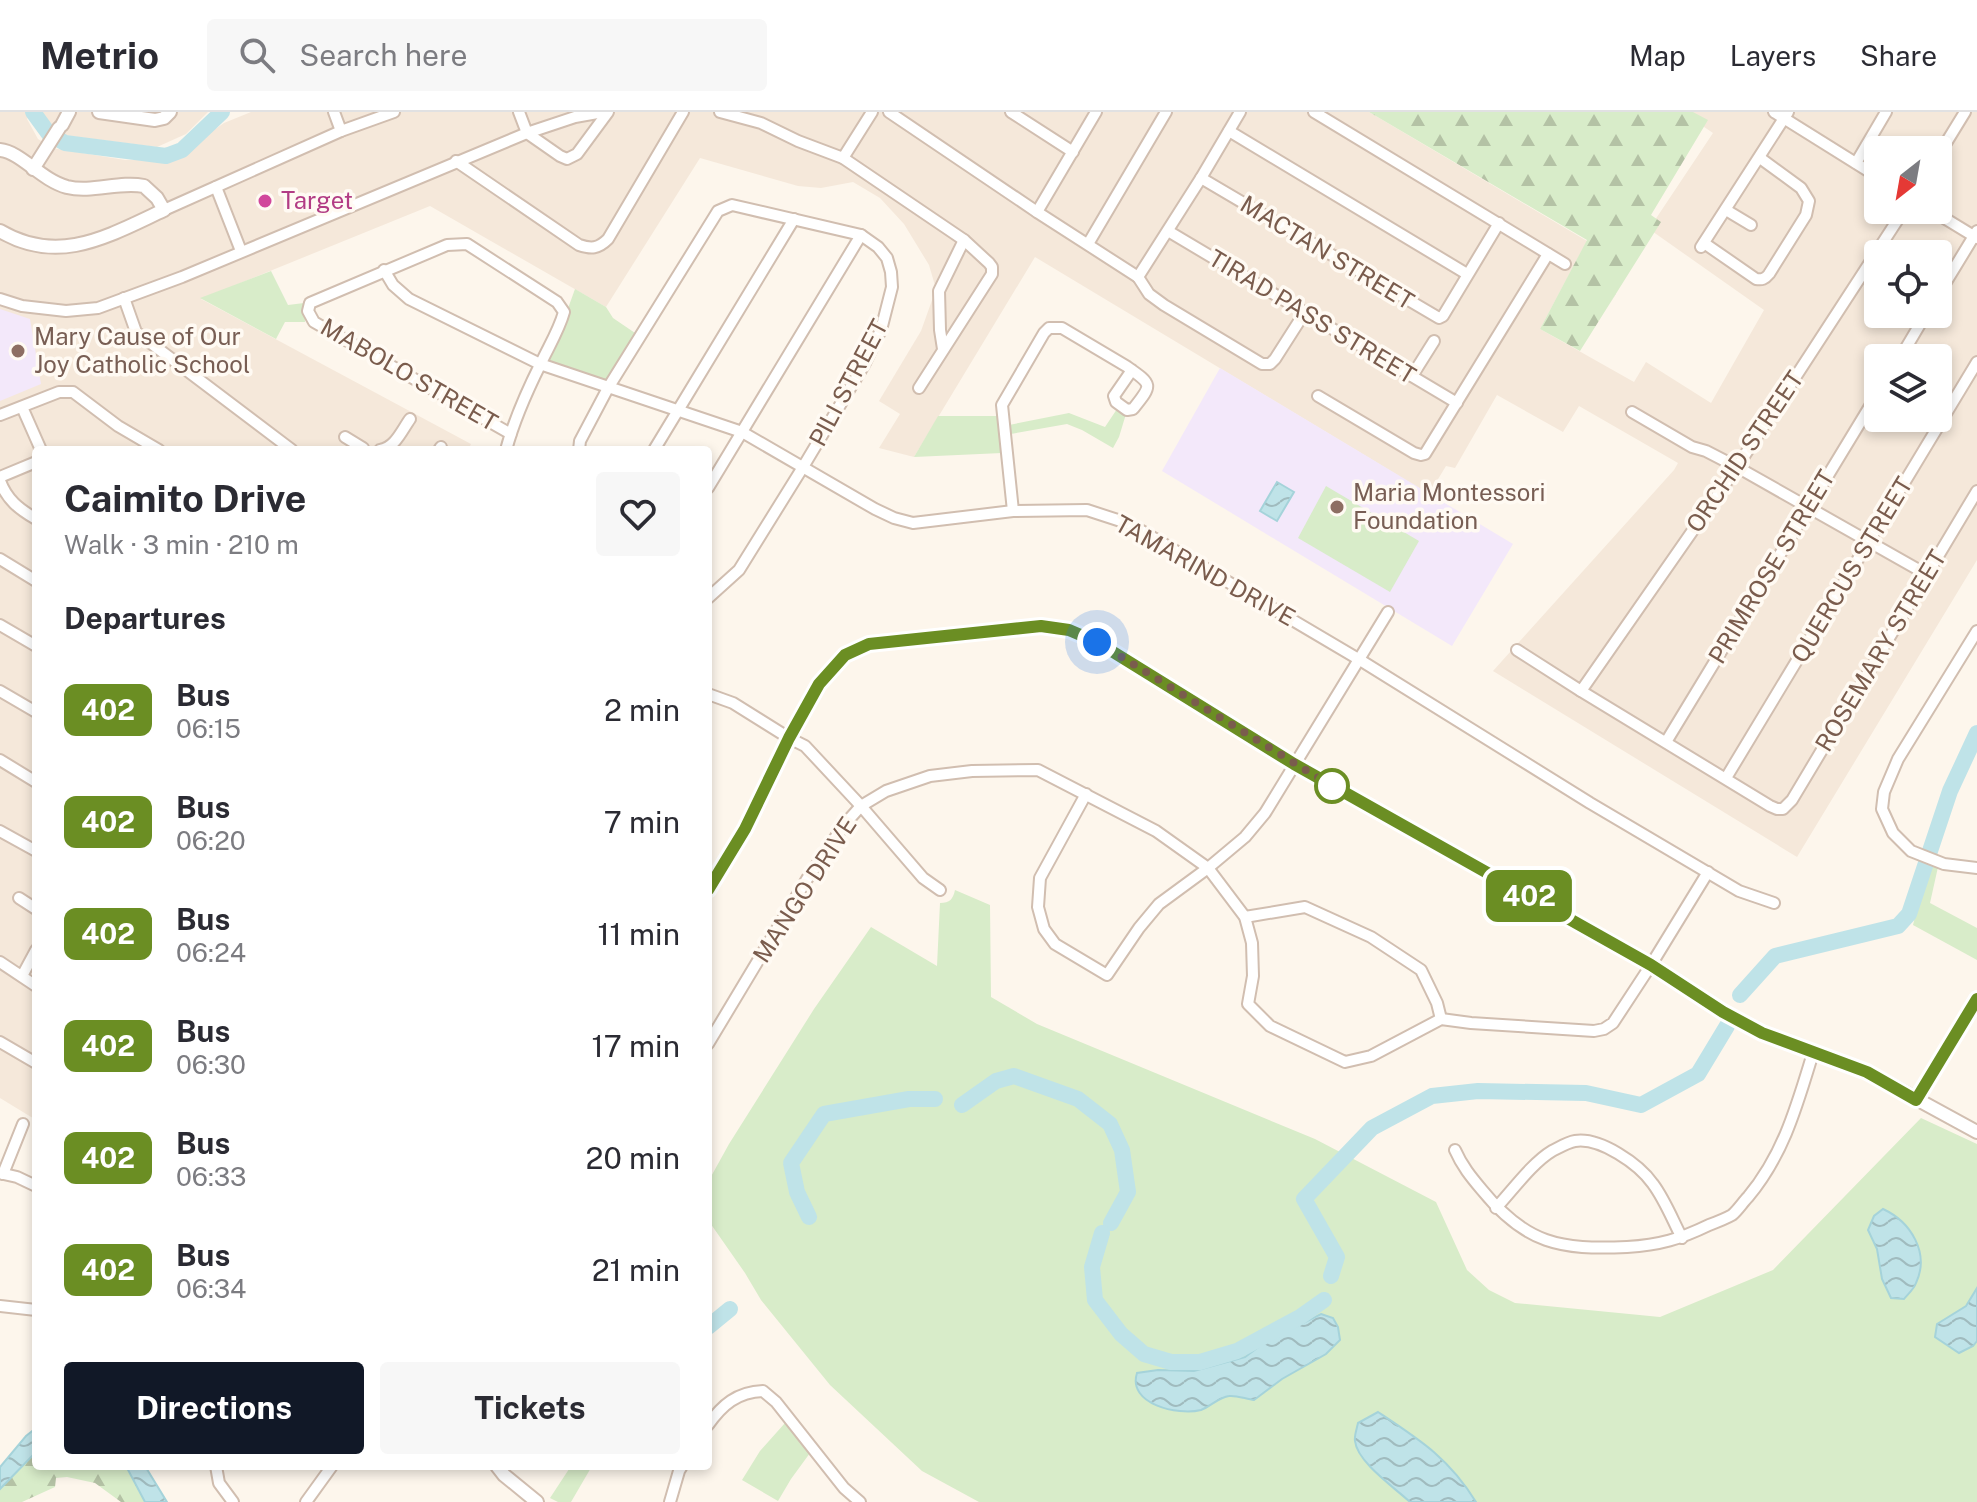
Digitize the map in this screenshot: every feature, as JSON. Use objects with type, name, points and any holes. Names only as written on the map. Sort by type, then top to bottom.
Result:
[{"type":"street","points":[[33,169],[69,112]]},
{"type":"street","points":[[99,112],[155,120],[164,118],[170,112]]},
{"type":"street","points":[[334,112],[341,131]]},
{"type":"street","points":[[0,231],[13,239],[41,247],[68,247],[93,242],[341,131],[394,112]]},
{"type":"street","points":[[519,112],[527,133],[567,159],[577,154],[605,112]]},
{"type":"street","points":[[0,299],[22,306],[66,311],[98,308],[527,133],[575,117],[605,112]]},
{"type":"street","points":[[456,161],[579,245],[597,248],[608,239],[683,112]]},
{"type":"street","points":[[720,112],[761,123],[843,158],[964,240],[992,267],[992,274],[919,388]]},
{"type":"street","points":[[843,158],[872,112]]},
{"type":"street","points":[[889,112],[1138,277],[1149,294],[1164,305],[1262,364],[1270,364],[1275,359],[1305,312]]},
{"type":"street","points":[[1011,112],[1073,152]]},
{"type":"street","points":[[1037,212],[1096,112]]},
{"type":"street","points":[[1088,244],[1166,112]]},
{"type":"street","points":[[1138,277],[1240,112]]},
{"type":"street","points":[[1314,112],[1565,264]]},
{"type":"street","points":[[1774,112],[1786,115],[1864,168]]},
{"type":"street","points":[[1856,163],[1886,112]]},
{"type":"street","points":[[1950,136],[1965,112]]},
{"type":"street","points":[[1760,158],[1801,188],[1809,201],[1806,215],[1769,274],[1761,280],[1703,245],[1786,115]]},
{"type":"street","points":[[1229,131],[1467,274]]},
{"type":"street","points":[[0,150],[13,153],[55,183],[70,188],[144,186],[164,210]]},
{"type":"street","name":"MACTAN STREET","points":[[1201,178],[1439,318],[1499,223]]},
{"type":"street","points":[[216,187],[241,251]]},
{"type":"street","points":[[579,446],[608,388],[718,211],[732,205],[861,235],[712,481]]},
{"type":"street","points":[[1726,210],[1751,225]]},
{"type":"street","points":[[656,446],[794,219]]},
{"type":"street","points":[[1952,222],[1976,235],[1952,273]]},
{"type":"street","name":"ORCHID STREET","points":[[1581,691],[1737,467],[1895,224]]},
{"type":"street","name":"TIRAD PASS STREET","points":[[1168,231],[1457,403]]},
{"type":"street","name":"PILI STREET","points":[[712,594],[739,570],[864,365],[881,330],[889,305],[891,272],[887,258],[861,235]]},
{"type":"street","points":[[943,349],[939,291],[964,240]]},
{"type":"street","name":"MABOLO STREET","points":[[467,244],[557,302],[564,312],[540,364],[511,434],[314,322],[308,311],[310,303],[384,270],[447,245],[467,244]]},
{"type":"street","points":[[1318,396],[1421,455],[1427,451],[1548,254]]},
{"type":"street","name":"TAMARIND DRIVE","points":[[384,270],[393,285],[409,299],[540,364],[742,432],[894,518],[913,523],[1013,511],[1087,510],[1130,524],[1739,891],[1774,903]]},
{"type":"street","points":[[124,298],[136,332],[287,446]]},
{"type":"street","points":[[1013,511],[1002,405],[1044,333],[1049,328],[1062,328],[1132,370]]},
{"type":"street","points":[[1412,376],[1434,341]]},
{"type":"street","name":"QUERCUS STREET","points":[[1726,778],[1977,362]]},
{"type":"street","points":[[0,415],[59,392],[73,392],[118,426],[152,446]]},
{"type":"street","points":[[22,407],[39,446]]},
{"type":"street","points":[[1632,412],[1692,447],[1737,467],[1926,574]]},
{"type":"street","name":"PRIMROSE STREET","points":[[1666,742],[1864,416]]},
{"type":"street","points":[[391,446],[410,419]]},
{"type":"street","points":[[507,446],[511,434]]},
{"type":"street","points":[[345,437],[358,446]]},
{"type":"street","points":[[32,464],[0,479],[9,499],[32,516]]},
{"type":"street","name":"ROSEMARY STREET","points":[[1726,778],[1777,809],[1783,809],[1792,800],[1977,491]]},
{"type":"street","points":[[0,559],[32,579]]},
{"type":"street","points":[[1086,794],[1040,878],[1038,907],[1044,929],[1055,944],[1107,975],[1159,904],[1245,837],[1265,813],[1388,612]]},
{"type":"street","points":[[0,625],[32,644]]},
{"type":"street","points":[[712,883],[745,829],[819,684],[845,655],[869,644],[1041,626],[1069,630],[1097,642],[1294,764],[1651,965],[1723,1012],[1762,1033],[1867,1072],[1977,1132]]},
{"type":"street","points":[[1977,631],[1898,759],[1884,792],[1882,809],[1893,833],[1911,851],[1944,864],[1977,868]]},
{"type":"street","points":[[1517,650],[1726,778]]},
{"type":"street","points":[[0,691],[32,710]]},
{"type":"street","points":[[712,695],[733,703],[805,746],[923,878],[940,890]]},
{"type":"street","points":[[0,760],[32,780]]},
{"type":"street","name":"MANGO DRIVE","points":[[712,1037],[807,879],[861,806],[886,791],[930,776],[972,771],[1038,770],[1156,831],[1208,868],[1245,917],[1252,943],[1253,976],[1248,1004],[1270,1026],[1345,1062],[1371,1056],[1441,1019]]},
{"type":"street","points":[[0,831],[32,849]]},
{"type":"street","points":[[1245,917],[1305,907],[1371,937],[1421,970],[1441,1019],[1594,1031],[1613,1023],[1708,872]]},
{"type":"street","points":[[19,898],[32,906]]},
{"type":"street","points":[[22,976],[32,957]]},
{"type":"street","points":[[0,962],[32,983]]},
{"type":"street","points":[[1916,1100],[1977,999]]},
{"type":"street","points":[[0,1042],[32,1061]]},
{"type":"street","points":[[1455,1150],[1461,1165],[1496,1208],[1512,1223],[1544,1240],[1570,1247],[1647,1246],[1682,1238],[1733,1214],[1758,1185],[1776,1158],[1792,1120],[1813,1053]]},
{"type":"street","points":[[23,1124],[1,1174],[32,1184]]},
{"type":"street","points":[[1496,1208],[1551,1152],[1574,1141],[1598,1144],[1633,1164],[1653,1183],[1682,1238]]},
{"type":"street","points":[[0,1306],[32,1310]]},
{"type":"street","points":[[712,1420],[727,1403],[747,1391],[763,1391],[776,1402],[844,1488],[860,1502]]},
{"type":"street","points":[[217,1470],[219,1483],[233,1502]]},
{"type":"street","points":[[306,1502],[329,1470]]},
{"type":"street","points":[[500,1470],[531,1498]]},
{"type":"street","points":[[670,1502],[680,1470]]},
{"type":"shaded area","points":[[0,112],[31,112],[27,119],[38,139],[52,148],[125,160],[170,160],[224,123],[251,112],[1369,112],[1587,241],[1540,329],[1634,382],[1646,362],[1711,403],[1764,310],[1649,229],[1713,133],[1682,112],[1977,112],[1977,560],[1797,857],[1493,671],[1678,463],[1579,406],[1563,432],[1497,395],[1455,468],[1446,466],[1429,494],[1035,257],[914,457],[879,448],[900,414],[879,401],[921,331],[936,289],[929,265],[904,224],[880,198],[853,182],[821,188],[798,186],[700,158],[606,307],[430,206],[201,299],[470,446],[32,446],[32,1118],[0,1098]]},
{"type":"shaded area","points":[[40,112],[208,112],[186,134],[157,147],[62,135]]},
{"type":"shaded area","name":"Mary Cause of Our Joy Catholic School","points":[[0,309],[30,319],[41,384],[0,401]]},
{"type":"shaded area","name":"Maria Montessori Foundation","points":[[1220,368],[1513,544],[1452,646],[1162,471]]},
{"type":"green space","points":[[1369,112],[1693,112],[1708,120],[1651,215],[1661,222],[1580,351],[1540,329],[1587,240]]},
{"type":"green space","points":[[271,271],[288,305],[304,303],[305,322],[285,322],[276,339],[200,298]]},
{"type":"green space","points":[[575,289],[606,307],[613,318],[635,333],[605,381],[549,361]]},
{"type":"green space","points":[[1117,409],[1126,414],[1113,448],[1067,424],[1011,434],[1009,425],[1069,413],[1105,427]]},
{"type":"green space","points":[[938,416],[997,416],[1002,453],[914,457]]},
{"type":"green space","points":[[1326,486],[1419,541],[1390,592],[1298,538]]},
{"type":"green space","points":[[1928,865],[1938,867],[1930,903],[1977,928],[1977,960],[1913,925]]},
{"type":"green space","points":[[955,890],[990,905],[991,997],[1037,1024],[1315,1139],[1436,1202],[1467,1270],[1489,1290],[1515,1303],[1660,1317],[1773,1270],[1921,1118],[1977,1144],[1977,1502],[979,1502],[922,1471],[830,1385],[761,1300],[712,1226],[712,1175],[814,1009],[871,927],[937,966],[940,903],[953,896]]},
{"type":"green space","points":[[785,1423],[810,1453],[778,1501],[742,1480],[760,1451]]},
{"type":"green space","points":[[32,1456],[32,1470],[128,1470],[145,1502],[121,1502],[95,1483],[67,1477],[56,1478],[55,1487],[22,1502],[0,1502],[0,1489]]},
{"type":"green space","points":[[568,1470],[590,1470],[571,1502],[558,1502],[550,1498]]},
{"type":"water","points":[[1277,482],[1294,492],[1277,521],[1260,511]]},
{"type":"water","points":[[1883,1209],[1902,1222],[1919,1250],[1920,1272],[1904,1299],[1891,1298],[1882,1279],[1877,1249],[1868,1230],[1874,1216]]},
{"type":"water","points":[[1977,1288],[1977,1341],[1959,1353],[1935,1337],[1937,1324],[1966,1306]]},
{"type":"water","points":[[1321,1314],[1333,1318],[1340,1340],[1326,1354],[1282,1379],[1254,1400],[1229,1396],[1201,1410],[1180,1411],[1147,1400],[1136,1384],[1137,1373],[1194,1371],[1245,1357],[1265,1342]]},
{"type":"water","points":[[1378,1412],[1444,1462],[1476,1502],[1410,1502],[1378,1474],[1362,1457],[1355,1439],[1358,1423]]},
{"type":"water","points":[[32,1431],[32,1456],[0,1489],[0,1467]]},
{"type":"water","points":[[128,1470],[147,1470],[167,1502],[145,1502]]},
{"type":"waterway","points":[[33,112],[49,134],[65,143],[166,156],[182,150],[222,112]]},
{"type":"waterway","points":[[1740,995],[1775,956],[1898,926],[1909,914],[1950,791],[1977,733]]},
{"type":"waterway","points":[[1331,1276],[1337,1257],[1304,1199],[1372,1128],[1432,1096],[1478,1091],[1586,1093],[1641,1105],[1698,1074],[1727,1026]]},
{"type":"waterway","points":[[962,1105],[996,1081],[1014,1076],[1078,1099],[1110,1124],[1122,1150],[1128,1192],[1111,1223]]},
{"type":"waterway","points":[[809,1217],[797,1192],[791,1163],[824,1114],[909,1099],[935,1099]]},
{"type":"waterway","points":[[1102,1233],[1092,1267],[1095,1300],[1121,1334],[1144,1354],[1171,1362],[1200,1362],[1237,1351],[1300,1317],[1324,1300]]},
{"type":"waterway","points":[[712,1324],[730,1309]]},
{"type":"bus line","name":"402","points":[[712,883],[745,829],[819,684],[845,655],[869,644],[1041,626],[1069,630],[1097,642],[1294,764],[1651,965],[1723,1012],[1762,1033],[1867,1072],[1916,1100],[1977,999]]},
{"type":"place","name":"Target","points":[[265,201]]},
{"type":"place","name":"Mary Cause of Our Joy Catholic School","points":[[18,351]]},
{"type":"place","name":"Maria Montessori Foundation","points":[[1337,507]]},
{"type":"route","points":[[1097,642],[1332,786]]}]
